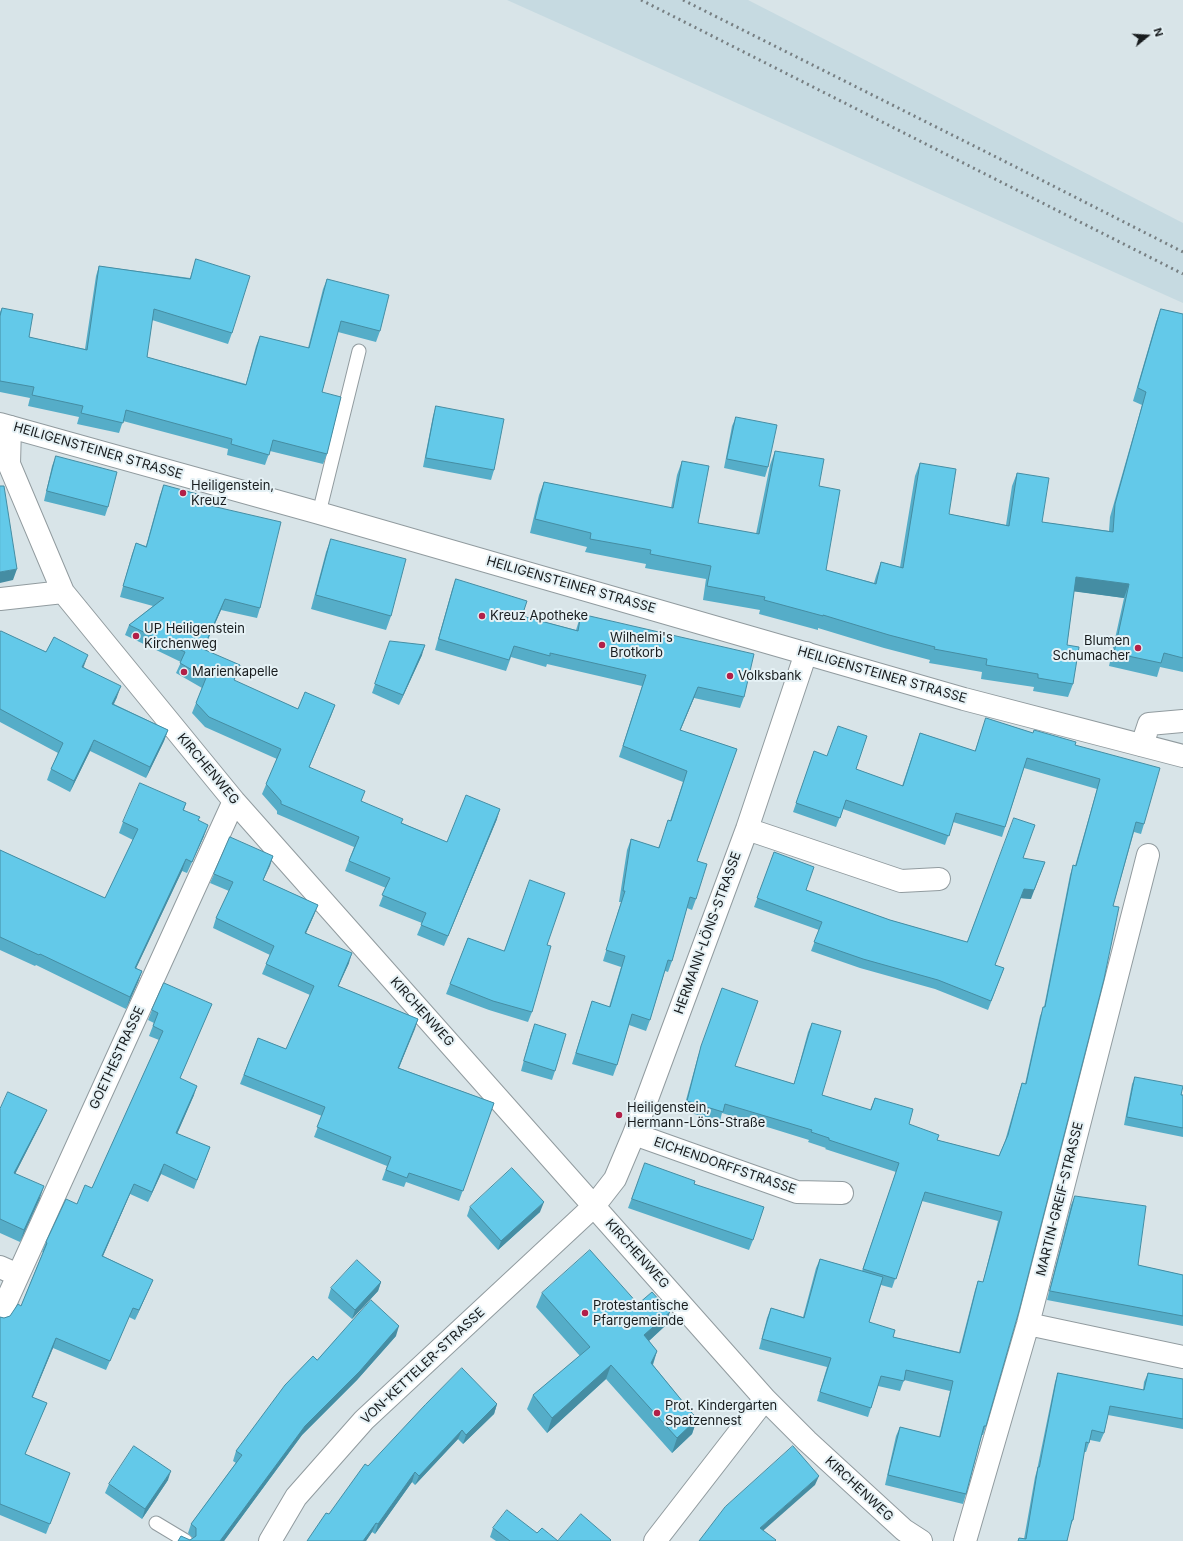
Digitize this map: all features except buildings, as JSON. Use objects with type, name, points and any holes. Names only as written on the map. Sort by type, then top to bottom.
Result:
[{"type":"street","name":"HEILIGENSTEINER STRASSE","points":[[5,425],[319,512],[964,699],[1183,756]]},
{"type":"street","name":"KIRCHENWEG","points":[[5,425],[9,464],[63,592],[234,801],[765,1399],[807,1441],[904,1530],[921,1541]]},
{"type":"street","points":[[0,599],[63,592]]},
{"type":"street","name":"HERMANN-LÖNS-STRASSE","points":[[594,1206],[615,1179],[634,1134],[747,830],[806,653]]},
{"type":"street","points":[[1142,745],[1149,724],[1183,721]]},
{"type":"street","name":"GOETHESTRASSE","points":[[0,1315],[9,1271],[234,801]]},
{"type":"street","points":[[747,830],[901,881],[938,879]]},
{"type":"street","name":"MARTIN-GREIF-STRASSE","points":[[965,1541],[1028,1324],[1148,855]]},
{"type":"street","name":"EICHENDORFFSTRASSE","points":[[634,1134],[797,1192],[842,1193]]},
{"type":"street","name":"VON-KETTELER-STRASSE","points":[[270,1541],[296,1497],[364,1420],[594,1206]]},
{"type":"street","points":[[1028,1324],[1183,1357]]},
{"type":"street","points":[[655,1541],[765,1399]]},
{"type":"lane","points":[[319,512],[359,351]]},
{"type":"lane","points":[[156,1523],[186,1541]]},
{"type":"shaded area","points":[[507,0],[748,0],[1183,223],[1183,303]]},
{"type":"railway","points":[[641,0],[1183,274]]},
{"type":"railway","points":[[683,0],[1183,252]]},
{"type":"place","name":"Heiligenstein, Kreuz","points":[[183,493]]},
{"type":"place","name":"Kreuz Apotheke","points":[[482,616]]},
{"type":"place","name":"UP Heiligenstein Kirchenweg","points":[[136,636]]},
{"type":"place","name":"Wilhelmi's Brotkorb","points":[[602,645]]},
{"type":"place","name":"Blumen Schumacher","points":[[1138,648]]},
{"type":"place","name":"Marienkapelle","points":[[184,672]]},
{"type":"place","name":"Volksbank","points":[[730,676]]},
{"type":"place","name":"Heiligenstein, Hermann-Löns-Straße","points":[[619,1115]]},
{"type":"place","name":"Protestantische Pfarrgemeinde","points":[[585,1313]]},
{"type":"place","name":"Prot. Kindergarten Spatzennest","points":[[657,1413]]}]
